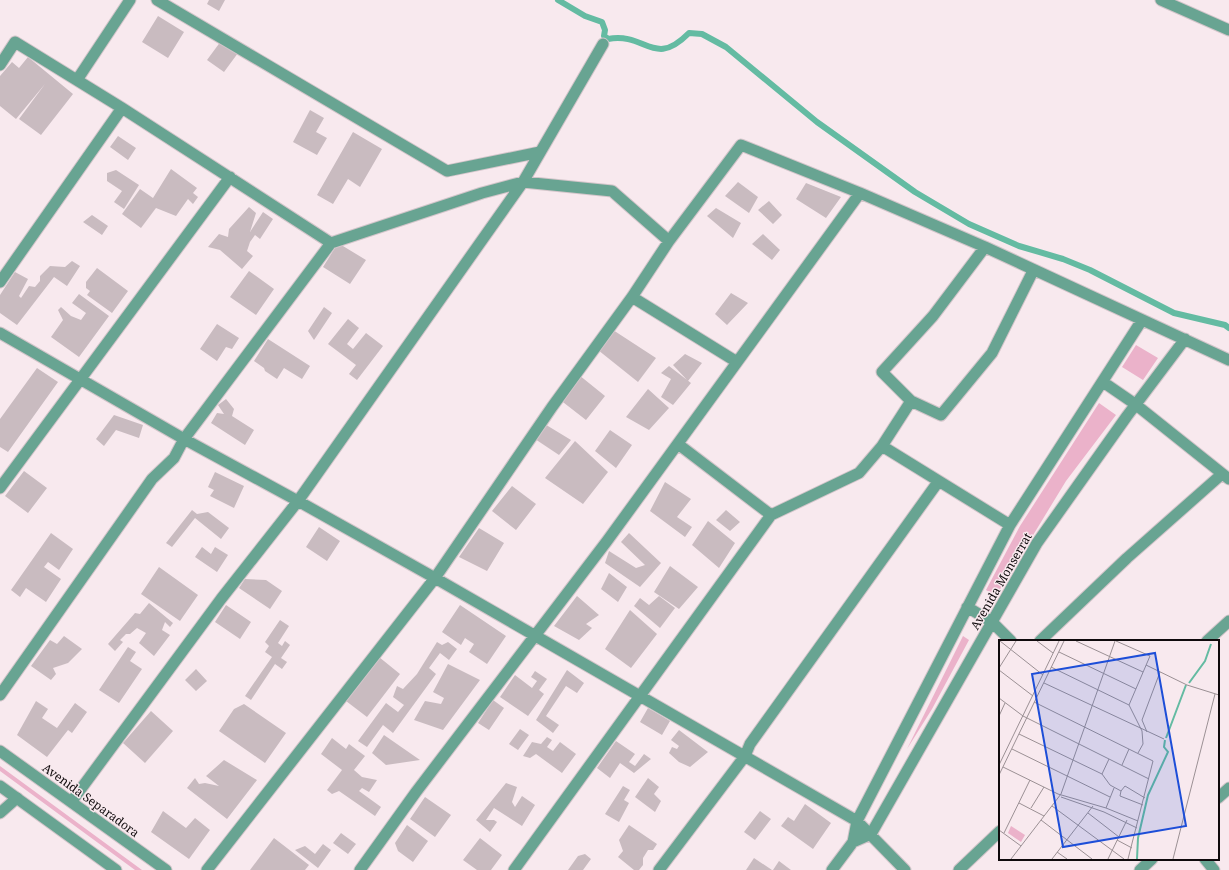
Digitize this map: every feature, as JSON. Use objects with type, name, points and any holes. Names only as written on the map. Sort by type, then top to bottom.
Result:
[{"type":"street","points":[[77,80],[130,0]]},
{"type":"street","points":[[157,0],[447,171],[540,152]]},
{"type":"street","points":[[1161,0],[1229,30]]},
{"type":"street","points":[[0,65],[15,42],[122,108],[331,243]]},
{"type":"street","points":[[72,801],[221,599],[298,501],[523,182],[603,44]]},
{"type":"street","points":[[0,282],[122,108]]},
{"type":"street","points":[[207,870],[435,578],[552,407],[632,297],[669,240],[741,145],[860,192],[985,247],[1033,271],[1229,360]]},
{"type":"street","points":[[0,488],[230,177]]},
{"type":"street","points":[[0,694],[152,479],[174,458],[184,439],[331,243],[482,193],[523,182],[612,191],[669,240]]},
{"type":"street","points":[[360,870],[416,792],[536,636],[678,444],[860,192]]},
{"type":"street","points":[[985,247],[933,316],[882,372],[911,401],[941,415],[992,354],[1033,271]]},
{"type":"street","points":[[632,297],[737,362]]},
{"type":"street","name":"Avenida Monserrat","points":[[832,870],[853,842],[857,821],[1010,525],[1142,320]]},
{"type":"street","points":[[0,333],[184,439],[435,578],[639,697],[857,821],[905,870]]},
{"type":"street","name":"Avenida Monserrat","points":[[853,842],[871,834],[992,622],[1054,518],[1135,404],[1185,339]]},
{"type":"street","points":[[1041,640],[1127,558],[1225,477],[1135,404],[1103,382]]},
{"type":"street","points":[[514,870],[771,515],[859,473],[882,446],[911,401]]},
{"type":"street","points":[[678,444],[771,515]]},
{"type":"street","points":[[882,446],[938,482],[1010,525]]},
{"type":"street","points":[[659,870],[745,756],[750,744],[938,482]]},
{"type":"street","points":[[967,607],[992,622],[1010,640]]},
{"type":"street","points":[[1208,640],[1229,621]]},
{"type":"street","name":"Avenida Separadora","points":[[0,751],[72,801],[166,870]]},
{"type":"street","points":[[0,786],[116,870]]},
{"type":"street","points":[[1219,797],[1229,788]]},
{"type":"street","points":[[0,813],[18,798]]},
{"type":"street","points":[[959,870],[999,832]]},
{"type":"street","points":[[1140,870],[1151,860]]},
{"type":"street","points":[[1206,860],[1214,870]]},
{"type":"shaded area","points":[[1136,345],[1158,358],[1143,380],[1122,367]]},
{"type":"shaded area","points":[[1099,403],[1116,415],[1066,481],[996,596],[986,590],[1020,526]]},
{"type":"shaded area","points":[[963,636],[969,640],[932,709],[907,749]]},
{"type":"shaded area","points":[[0,766],[142,870],[135,870],[0,771]]},
{"type":"building","points":[[209,0],[225,0],[219,11],[207,4]]},
{"type":"building","points":[[158,16],[184,32],[168,58],[142,42]]},
{"type":"building","points":[[221,41],[238,53],[224,72],[207,60]]},
{"type":"building","points":[[28,57],[73,94],[41,135],[19,119],[45,84],[16,119],[0,106],[0,76],[12,62],[19,68]]},
{"type":"building","points":[[310,110],[324,118],[316,132],[327,138],[317,155],[293,142]]},
{"type":"building","points":[[353,132],[382,149],[360,187],[348,179],[333,204],[317,195]]},
{"type":"building","points":[[118,136],[136,148],[128,160],[110,147]]},
{"type":"building","points":[[171,169],[197,188],[193,193],[198,197],[193,204],[188,199],[176,216],[156,208],[141,228],[122,214],[140,189],[153,198]]},
{"type":"building","points":[[116,170],[139,185],[124,209],[114,202],[122,191],[107,181],[107,173]]},
{"type":"building","points":[[738,182],[758,197],[749,213],[725,196]]},
{"type":"building","points":[[806,183],[841,197],[826,218],[796,199]]},
{"type":"building","points":[[769,201],[782,215],[773,224],[758,210]]},
{"type":"building","points":[[249,207],[256,213],[250,232],[263,212],[273,219],[260,239],[255,235],[250,242],[247,251],[253,256],[242,269],[220,250],[208,247],[219,234],[228,237],[229,229]]},
{"type":"building","points":[[716,208],[741,223],[733,238],[707,216]]},
{"type":"building","points":[[92,215],[108,226],[102,235],[83,222]]},
{"type":"building","points":[[763,234],[780,250],[772,260],[752,244]]},
{"type":"building","points":[[338,243],[366,260],[350,284],[323,267]]},
{"type":"building","points":[[72,261],[80,266],[67,286],[54,277],[17,325],[0,313],[0,295],[15,272],[28,279],[19,296],[21,298],[29,286],[35,287],[40,281],[40,276],[50,266],[65,267]]},
{"type":"building","points":[[97,268],[128,291],[112,313],[87,295],[90,291],[86,288],[86,282]]},
{"type":"building","points":[[249,271],[274,289],[256,315],[230,297]]},
{"type":"building","points":[[731,293],[748,303],[727,325],[715,314]]},
{"type":"building","points":[[79,294],[109,316],[79,357],[51,337],[63,320],[58,310],[61,307],[71,316],[81,320],[86,313],[72,303]]},
{"type":"building","points":[[324,307],[332,313],[314,340],[308,331]]},
{"type":"building","points":[[348,319],[359,328],[347,344],[353,349],[366,333],[383,346],[357,380],[349,374],[356,365],[328,344]]},
{"type":"building","points":[[217,324],[239,338],[232,349],[226,347],[217,361],[200,349]]},
{"type":"building","points":[[613,330],[656,358],[638,382],[598,350]]},
{"type":"building","points":[[268,339],[310,366],[302,379],[284,368],[277,379],[254,361]]},
{"type":"building","points":[[685,354],[702,363],[688,381],[673,365]]},
{"type":"building","points":[[669,366],[691,383],[673,405],[661,397],[671,379],[661,373]]},
{"type":"building","points":[[37,368],[58,382],[8,452],[0,447],[0,419]]},
{"type":"building","points":[[579,375],[605,396],[586,420],[559,399]]},
{"type":"building","points":[[648,389],[669,408],[649,430],[626,417]]},
{"type":"building","points":[[226,399],[234,409],[232,416],[254,430],[245,445],[211,423],[217,413],[224,414],[218,405]]},
{"type":"building","points":[[114,415],[143,425],[139,438],[116,430],[104,446],[96,439]]},
{"type":"building","points":[[543,423],[571,440],[559,455],[532,437]]},
{"type":"building","points":[[610,430],[632,445],[616,468],[595,451]]},
{"type":"building","points":[[575,441],[608,472],[583,504],[545,478]]},
{"type":"building","points":[[24,471],[47,488],[28,513],[5,496]]},
{"type":"building","points":[[215,472],[244,486],[234,508],[210,496],[214,490],[208,487]]},
{"type":"building","points":[[665,482],[691,499],[677,517],[692,527],[685,537],[650,511]]},
{"type":"building","points":[[512,486],[536,504],[516,530],[492,511]]},
{"type":"building","points":[[192,510],[197,514],[208,512],[229,528],[221,539],[195,518],[172,547],[166,543]]},
{"type":"building","points":[[726,510],[740,522],[730,531],[716,520]]},
{"type":"building","points":[[708,521],[735,543],[719,568],[692,545]]},
{"type":"building","points":[[319,527],[340,541],[327,561],[306,547]]},
{"type":"building","points":[[479,528],[504,543],[487,571],[459,557]]},
{"type":"building","points":[[51,533],[73,549],[59,570],[48,562],[44,567],[61,579],[46,602],[26,588],[20,597],[11,590]]},
{"type":"building","points":[[629,533],[661,563],[640,587],[605,563],[609,551],[636,568],[645,565],[621,542]]},
{"type":"building","points":[[202,547],[211,554],[215,547],[228,555],[217,572],[195,557]]},
{"type":"building","points":[[670,566],[698,587],[679,609],[654,592]]},
{"type":"building","points":[[159,567],[198,595],[180,621],[141,594]]},
{"type":"building","points":[[609,573],[627,587],[618,602],[601,589]]},
{"type":"building","points":[[245,579],[266,580],[282,591],[270,609],[239,588]]},
{"type":"building","points":[[577,596],[599,615],[586,624],[592,628],[579,640],[554,626]]},
{"type":"building","points":[[659,596],[675,608],[660,628],[634,606],[640,598],[649,605]]},
{"type":"building","points":[[149,603],[173,623],[170,627],[165,622],[162,630],[170,635],[154,656],[139,643],[146,633],[137,628],[130,634],[126,634],[120,640],[123,642],[115,651],[108,644],[135,613],[140,614]]},
{"type":"building","points":[[226,605],[251,622],[240,639],[215,622]]},
{"type":"building","points":[[460,605],[506,636],[487,664],[469,652],[474,644],[465,638],[461,645],[442,632]]},
{"type":"building","points":[[630,610],[657,634],[631,668],[605,649]]},
{"type":"building","points":[[280,620],[289,626],[278,643],[282,646],[285,641],[290,645],[281,658],[287,662],[282,669],[275,664],[251,700],[245,696],[272,657],[265,652],[269,646],[265,642]]},
{"type":"building","points":[[64,636],[82,649],[68,663],[53,668],[56,674],[51,680],[31,666],[50,640],[57,644]]},
{"type":"building","points":[[437,642],[442,645],[448,642],[457,649],[449,660],[440,653],[429,668],[436,674],[393,733],[383,725],[367,747],[358,741],[386,703],[398,712],[404,705],[393,697],[397,686],[403,689],[417,674]]},
{"type":"building","points":[[128,647],[136,652],[130,661],[142,669],[119,703],[99,690]]},
{"type":"building","points":[[379,657],[400,674],[367,717],[346,701]]},
{"type":"building","points":[[448,664],[480,680],[443,730],[414,720],[425,701],[441,704],[444,698],[433,692]]},
{"type":"building","points":[[196,669],[207,681],[196,691],[185,680]]},
{"type":"building","points":[[567,670],[584,683],[577,693],[566,686],[546,716],[559,725],[553,733],[536,720]]},
{"type":"building","points":[[535,671],[547,679],[539,690],[544,694],[528,716],[500,697],[515,675],[532,688],[537,681],[531,677]]},
{"type":"building","points":[[493,700],[504,708],[489,730],[478,723]]},
{"type":"building","points":[[36,701],[48,709],[42,718],[57,728],[75,703],[87,712],[72,733],[68,730],[47,757],[17,735]]},
{"type":"building","points":[[244,704],[286,733],[265,763],[219,731],[234,709]]},
{"type":"building","points":[[648,708],[670,721],[662,735],[640,722]]},
{"type":"building","points":[[151,711],[173,731],[145,763],[123,743]]},
{"type":"building","points":[[520,729],[529,735],[518,750],[509,744]]},
{"type":"building","points":[[679,730],[708,752],[690,767],[679,762],[669,753],[672,747],[677,749],[679,746],[671,740]]},
{"type":"building","points":[[384,735],[420,760],[386,765],[372,753]]},
{"type":"building","points":[[547,737],[552,740],[547,747],[553,751],[560,742],[576,754],[562,773],[536,754],[530,758],[523,756],[532,742],[541,744]]},
{"type":"building","points":[[332,738],[346,749],[349,744],[365,756],[354,770],[362,777],[377,780],[369,792],[362,788],[359,791],[381,807],[375,816],[339,791],[332,794],[327,790],[342,770],[321,754]]},
{"type":"building","points":[[616,741],[635,754],[629,762],[635,766],[644,754],[651,759],[634,773],[620,763],[610,778],[597,768]]},
{"type":"building","points":[[224,760],[257,780],[227,819],[187,788],[195,778],[199,784],[205,783],[219,786],[206,776]]},
{"type":"building","points":[[648,778],[659,787],[654,794],[661,801],[655,812],[635,797]]},
{"type":"building","points":[[506,783],[517,787],[512,802],[515,807],[522,796],[535,805],[522,826],[494,808],[486,820],[494,820],[497,822],[490,832],[476,820]]},
{"type":"building","points":[[623,786],[630,790],[624,800],[629,803],[619,822],[605,814]]},
{"type":"building","points":[[425,797],[451,815],[435,837],[410,819]]},
{"type":"building","points":[[805,804],[831,823],[813,849],[781,826],[788,817],[794,821]]},
{"type":"building","points":[[163,811],[186,828],[195,818],[210,830],[189,859],[151,832]]},
{"type":"building","points":[[760,811],[771,819],[755,840],[744,832]]},
{"type":"building","points":[[407,825],[428,841],[413,862],[398,851],[395,843]]},
{"type":"building","points":[[629,825],[657,844],[653,850],[648,850],[643,858],[643,865],[639,870],[634,870],[618,857],[623,851],[619,840]]},
{"type":"building","points":[[341,833],[356,844],[348,854],[333,843]]},
{"type":"building","points":[[274,838],[309,865],[305,870],[250,870]]},
{"type":"building","points":[[480,838],[502,855],[491,870],[477,870],[463,860]]},
{"type":"building","points":[[323,844],[331,850],[318,868],[295,850],[305,846],[315,854]]},
{"type":"building","points":[[585,854],[591,859],[583,870],[568,870],[578,856]]},
{"type":"building","points":[[754,858],[772,870],[746,870]]},
{"type":"building","points":[[779,861],[791,870],[773,870]]},
{"type":"waterway","points":[[558,0],[585,16],[602,22],[605,30],[604,36],[608,39],[621,38],[632,40],[658,49],[667,48],[677,43],[689,33],[702,34],[726,47],[817,122],[915,192],[969,224],[1019,246],[1063,259],[1090,270],[1174,313],[1225,325],[1229,328]]}]
